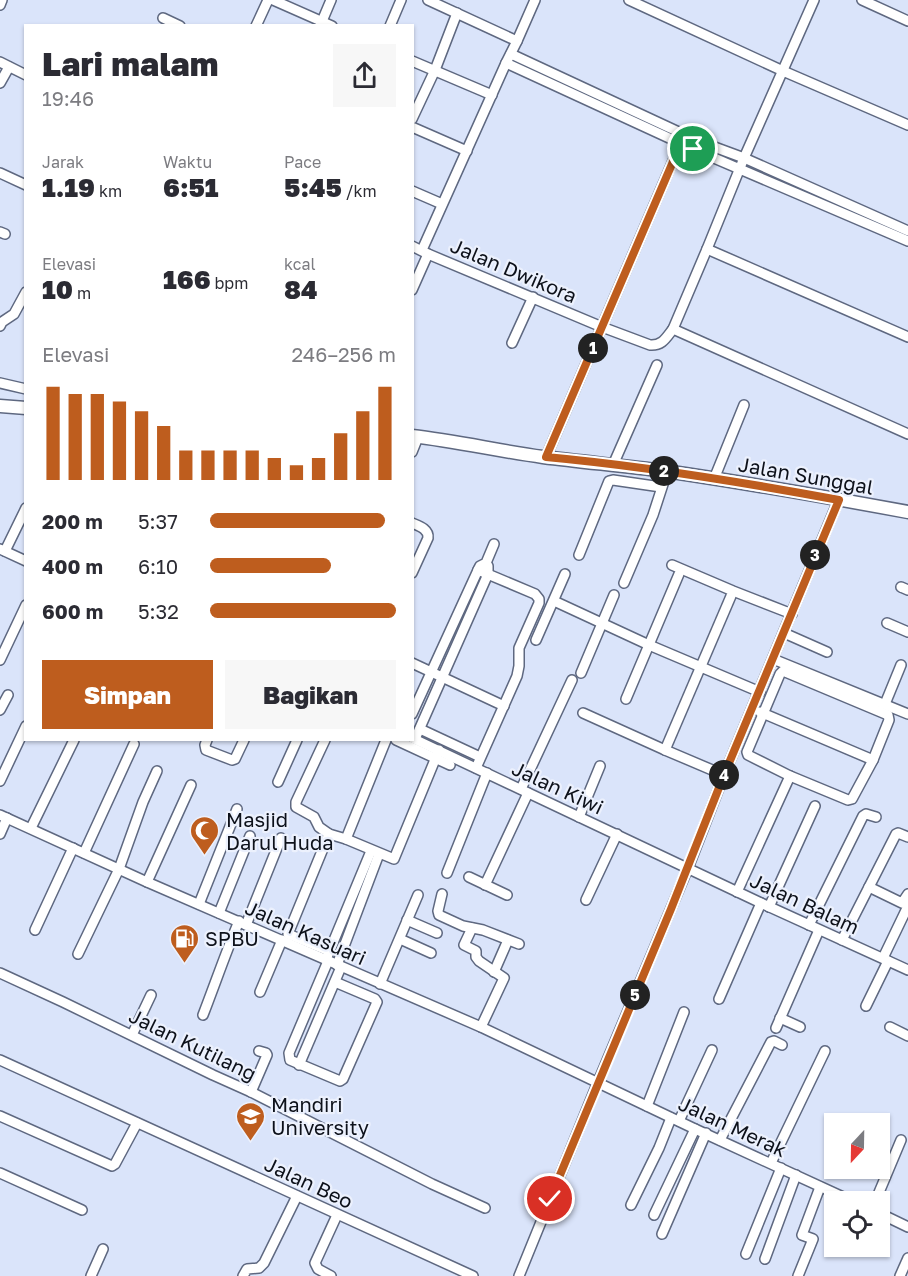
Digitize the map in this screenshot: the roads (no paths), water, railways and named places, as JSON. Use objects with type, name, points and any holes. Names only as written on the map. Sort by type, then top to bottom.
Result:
[{"type":"main road","points":[[0,406],[24,408]]},
{"type":"main road","name":"Jalan Sunggal","points":[[415,437],[449,440],[546,457],[667,471],[908,512]]},
{"type":"street","points":[[0,6],[2,0]]},
{"type":"street","points":[[257,24],[268,0]]},
{"type":"street","points":[[273,0],[321,23],[331,0]]},
{"type":"street","points":[[391,24],[401,0]]},
{"type":"street","points":[[428,0],[517,41]]},
{"type":"street","points":[[414,284],[442,204],[535,0]]},
{"type":"street","points":[[629,0],[783,71],[908,125]]},
{"type":"street","points":[[814,0],[739,169],[673,329],[908,434]]},
{"type":"street","points":[[862,0],[908,21]]},
{"type":"street","points":[[414,115],[435,70],[457,13]]},
{"type":"street","points":[[163,18],[176,24]]},
{"type":"street","points":[[511,54],[568,86]]},
{"type":"street","points":[[414,62],[492,95]]},
{"type":"street","points":[[506,63],[605,102],[739,169],[848,210],[906,235]]},
{"type":"street","points":[[0,83],[4,64],[24,74]]},
{"type":"street","points":[[414,128],[466,151]]},
{"type":"street","points":[[683,139],[744,158],[848,210]]},
{"type":"street","points":[[546,457],[683,139]]},
{"type":"street","points":[[0,173],[24,184]]},
{"type":"street","points":[[414,192],[442,204]]},
{"type":"street","name":"Jalan Dwikora","points":[[414,247],[650,345],[661,344],[673,329]]},
{"type":"street","points":[[707,249],[908,337]]},
{"type":"street","points":[[0,326],[14,314],[24,296]]},
{"type":"street","points":[[512,343],[533,297]]},
{"type":"street","points":[[613,465],[657,365]]},
{"type":"street","points":[[0,383],[24,389]]},
{"type":"street","points":[[714,479],[744,405]]},
{"type":"street","points":[[624,583],[653,515],[667,471]]},
{"type":"street","points":[[579,555],[609,481],[661,487]]},
{"type":"street","points":[[519,1276],[839,500]]},
{"type":"street","points":[[24,511],[1,550],[24,560]]},
{"type":"street","points":[[414,524],[427,530],[429,534],[414,569]]},
{"type":"street","points":[[414,710],[478,570],[486,563],[494,544]]},
{"type":"street","points":[[414,738],[488,574],[486,563]]},
{"type":"street","points":[[672,565],[792,614]]},
{"type":"street","points":[[476,768],[519,672],[519,648],[539,603],[535,594],[478,570]]},
{"type":"street","points":[[536,640],[565,574]]},
{"type":"street","points":[[626,699],[679,574]]},
{"type":"street","points":[[581,673],[614,595]]},
{"type":"street","points":[[665,750],[731,596]]},
{"type":"street","points":[[554,601],[601,624],[759,692]]},
{"type":"street","points":[[0,660],[24,609]]},
{"type":"street","points":[[886,623],[908,632]]},
{"type":"street","points":[[784,633],[827,652]]},
{"type":"street","points":[[773,659],[908,714]]},
{"type":"street","points":[[414,664],[504,706]]},
{"type":"street","points":[[885,704],[901,665]]},
{"type":"street","points":[[786,671],[888,715],[889,720],[873,760],[855,796],[850,800],[790,776],[748,755],[747,752],[780,674],[786,671]]},
{"type":"street","points":[[485,885],[572,680]]},
{"type":"street","points":[[0,710],[8,695]]},
{"type":"street","points":[[752,709],[873,760]]},
{"type":"street","points":[[583,713],[724,775]]},
{"type":"street","points":[[420,729],[480,757]]},
{"type":"street","points":[[0,781],[24,730]]},
{"type":"street","name":"Jalan Kiwi","points":[[414,738],[437,754],[476,768],[688,868]]},
{"type":"street","points":[[31,828],[74,741]]},
{"type":"street","points":[[207,741],[206,750],[230,760],[235,759],[244,741]]},
{"type":"street","points":[[278,782],[297,741]]},
{"type":"street","points":[[325,741],[296,802],[296,807],[314,817],[319,827],[329,834],[394,860],[437,754]]},
{"type":"street","points":[[346,839],[386,741]]},
{"type":"street","points":[[399,741],[437,754],[450,765]]},
{"type":"street","points":[[84,853],[134,744]]},
{"type":"street","points":[[579,817],[600,766]]},
{"type":"street","points":[[78,954],[119,868],[157,771]]},
{"type":"street","points":[[447,873],[487,773]]},
{"type":"street","points":[[737,892],[790,776]]},
{"type":"street","points":[[147,882],[191,786]]},
{"type":"street","points":[[719,999],[816,806]]},
{"type":"street","points":[[199,904],[237,808]]},
{"type":"street","points":[[809,925],[863,816],[866,814],[876,817]]},
{"type":"street","points":[[0,834],[4,816]]},
{"type":"street","name":"Jalan Kasuari","points":[[4,816],[598,1082]]},
{"type":"street","points":[[329,834],[288,934],[332,961]]},
{"type":"street","points":[[586,900],[617,834]]},
{"type":"street","points":[[842,940],[896,834],[908,837]]},
{"type":"street","points":[[219,913],[250,837]]},
{"type":"street","points":[[203,1015],[221,965],[282,838]]},
{"type":"street","points":[[35,930],[73,848]]},
{"type":"street","points":[[335,982],[375,999],[377,1004],[342,1081],[299,1065],[290,1060],[288,1053],[332,961],[375,853]]},
{"type":"street","points":[[299,1065],[335,982],[332,961],[375,853]]},
{"type":"street","name":"Jalan Balam","points":[[688,868],[908,970]]},
{"type":"street","points":[[469,877],[507,895]]},
{"type":"street","points":[[869,887],[902,903],[908,894]]},
{"type":"street","points":[[442,894],[439,915],[463,926],[483,930],[519,944]]},
{"type":"street","points":[[380,984],[418,895]]},
{"type":"street","points":[[866,1006],[908,906]]},
{"type":"street","points":[[407,920],[437,933]]},
{"type":"street","points":[[472,928],[465,945],[476,951],[479,961],[504,978],[481,1028]]},
{"type":"street","points":[[776,1028],[819,930]]},
{"type":"street","points":[[400,939],[430,953]]},
{"type":"street","points":[[260,992],[282,940]]},
{"type":"street","points":[[494,972],[508,940]]},
{"type":"street","name":"Jalan Kutilang","points":[[0,973],[251,1092],[432,1184],[485,1208]]},
{"type":"street","points":[[132,1035],[151,995]]},
{"type":"street","points":[[647,1106],[684,1012]]},
{"type":"street","points":[[780,1018],[800,1027]]},
{"type":"street","points":[[890,1028],[908,1036]]},
{"type":"street","points":[[720,1140],[771,1042],[782,1045]]},
{"type":"street","points":[[631,1205],[712,1050]]},
{"type":"street","points":[[251,1092],[267,1055],[259,1051]]},
{"type":"street","points":[[771,1163],[825,1051]]},
{"type":"street","name":"Jalan Beo","points":[[0,1060],[473,1276]]},
{"type":"street","name":"Jalan Merak","points":[[598,1082],[829,1191]]},
{"type":"street","points":[[0,1116],[112,1166],[137,1123]]},
{"type":"street","points":[[654,1215],[695,1129]]},
{"type":"street","points":[[662,1234],[706,1133]]},
{"type":"street","points":[[880,1191],[901,1140]]},
{"type":"street","points":[[746,1254],[781,1168]]},
{"type":"street","points":[[0,1173],[82,1210]]},
{"type":"street","points":[[765,1259],[795,1174]]},
{"type":"street","points":[[798,1276],[813,1239],[802,1235],[820,1187]]},
{"type":"street","points":[[243,1276],[247,1269],[259,1268],[264,1263],[297,1196]]},
{"type":"street","points":[[331,1276],[318,1269],[315,1263],[337,1215]]},
{"type":"street","points":[[890,1218],[908,1227]]},
{"type":"street","points":[[91,1276],[103,1248]]},
{"type":"street","points":[[900,1276],[908,1258]]},
{"type":"place","name":"Masjid Darul Huda","points":[[205,856]]},
{"type":"place","name":"SPBU","points":[[184,964]]},
{"type":"place","name":"Mandiri University","points":[[250,1142]]}]
